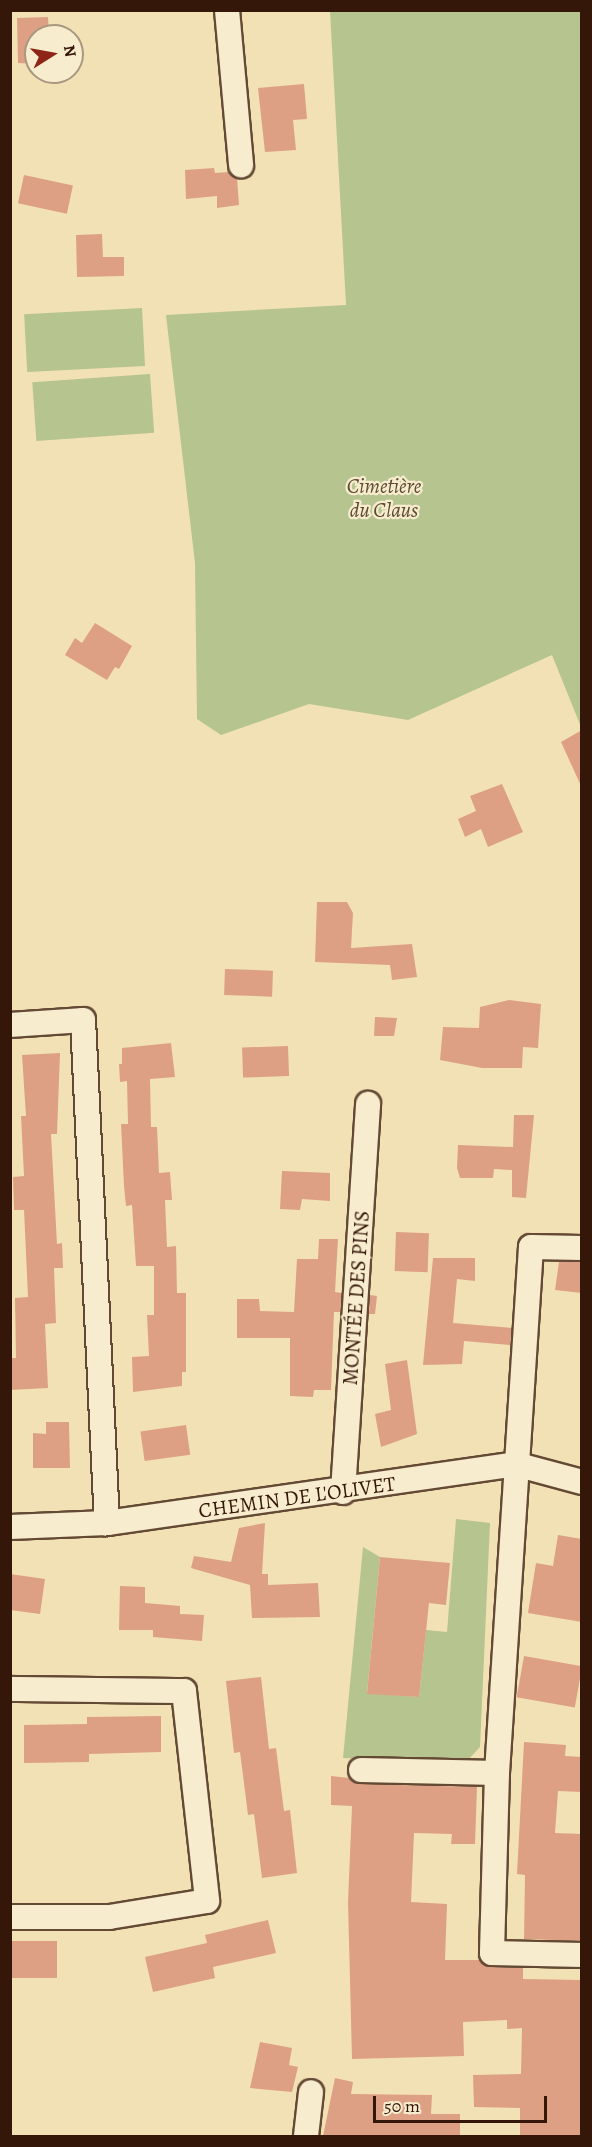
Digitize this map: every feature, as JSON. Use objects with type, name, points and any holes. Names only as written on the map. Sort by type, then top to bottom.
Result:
[{"type":"street","points":[[227,10],[241,165]]},
{"type":"street","points":[[10,1025],[83,1020],[107,1523]]},
{"type":"street","name":"MONTÉE DES PINS","points":[[344,1492],[368,1104]]},
{"type":"street","points":[[582,1248],[531,1247],[515,1464],[497,1773],[492,1953],[582,1955]]},
{"type":"street","name":"CHEMIN DE L'OLIVET","points":[[10,1527],[107,1523],[344,1492],[515,1464],[582,1482]]},
{"type":"street","points":[[10,1689],[184,1691],[207,1901],[109,1917],[10,1917]]},
{"type":"street","points":[[362,1770],[497,1773]]},
{"type":"street","points":[[306,2136],[311,2092]]},
{"type":"green space","name":"Cimetière du Claus","points":[[330,11],[581,11],[581,727],[552,655],[408,720],[309,704],[221,735],[197,719],[195,563],[166,315],[346,305]]},
{"type":"green space","points":[[142,308],[145,366],[27,372],[24,314]]},
{"type":"green space","points":[[150,374],[154,433],[36,441],[32,382]]},
{"type":"green space","points":[[456,1519],[490,1523],[480,1747],[466,1762],[343,1758],[363,1547],[380,1557],[367,1693],[419,1697],[426,1630],[447,1632]]},
{"type":"building","points":[[48,17],[48,24],[24,24],[24,63],[18,63],[17,18]]},
{"type":"building","points":[[304,84],[307,119],[293,120],[296,150],[265,152],[258,88]]},
{"type":"building","points":[[214,168],[215,173],[229,172],[237,178],[239,205],[217,208],[217,196],[186,199],[185,170]]},
{"type":"building","points":[[24,175],[73,185],[67,214],[18,203]]},
{"type":"building","points":[[102,234],[103,257],[124,257],[124,276],[77,277],[76,235]]},
{"type":"building","points":[[95,623],[132,646],[119,669],[115,667],[107,680],[65,655],[75,638],[82,643]]},
{"type":"building","points":[[582,730],[582,788],[561,742]]},
{"type":"building","points":[[502,784],[523,832],[488,847],[481,829],[465,837],[458,819],[476,811],[470,796]]},
{"type":"building","points":[[317,902],[347,902],[353,913],[351,948],[412,944],[417,977],[392,980],[390,965],[315,962]]},
{"type":"building","points":[[225,969],[273,971],[272,997],[224,995]]},
{"type":"building","points":[[509,1000],[541,1004],[538,1048],[523,1047],[522,1068],[482,1068],[440,1060],[443,1027],[479,1028],[480,1007]]},
{"type":"building","points":[[375,1017],[397,1018],[394,1036],[374,1036]]},
{"type":"building","points":[[171,1043],[175,1077],[150,1079],[151,1127],[157,1127],[159,1173],[170,1172],[172,1200],[165,1200],[167,1247],[176,1246],[177,1293],[186,1293],[186,1372],[182,1372],[182,1386],[133,1392],[132,1357],[149,1356],[147,1315],[154,1315],[154,1266],[136,1266],[132,1205],[126,1206],[124,1186],[121,1124],[128,1124],[127,1081],[120,1082],[119,1064],[122,1064],[122,1048]]},
{"type":"building","points":[[288,1046],[289,1076],[243,1078],[242,1048]]},
{"type":"building","points":[[60,1053],[57,1134],[51,1134],[57,1244],[62,1243],[63,1268],[54,1268],[56,1323],[45,1324],[48,1388],[10,1390],[10,1358],[16,1358],[15,1298],[28,1297],[24,1210],[14,1210],[13,1177],[24,1176],[21,1116],[26,1116],[22,1055]]},
{"type":"building","points":[[514,1115],[534,1115],[526,1198],[512,1197],[512,1170],[494,1169],[493,1178],[460,1178],[457,1168],[458,1145],[513,1147]]},
{"type":"building","points":[[282,1171],[330,1173],[330,1201],[302,1199],[300,1210],[280,1209]]},
{"type":"building","points":[[396,1232],[429,1233],[428,1272],[395,1271]]},
{"type":"building","points":[[319,1239],[338,1239],[335,1292],[342,1293],[340,1312],[334,1312],[331,1390],[314,1390],[313,1397],[290,1396],[290,1338],[237,1338],[237,1299],[259,1299],[260,1311],[294,1312],[297,1259],[318,1259]]},
{"type":"building","points":[[433,1258],[475,1258],[475,1281],[457,1279],[453,1323],[512,1328],[510,1345],[464,1341],[462,1364],[423,1365]]},
{"type":"building","points":[[559,1262],[582,1262],[582,1293],[555,1290]]},
{"type":"building","points":[[370,1295],[377,1296],[375,1314],[369,1314]]},
{"type":"building","points":[[407,1360],[417,1434],[381,1447],[375,1414],[391,1410],[385,1364]]},
{"type":"building","points":[[46,1422],[69,1422],[70,1468],[33,1468],[33,1433],[46,1434]]},
{"type":"building","points":[[186,1425],[190,1455],[145,1461],[140,1431]]},
{"type":"building","points":[[265,1523],[262,1574],[268,1574],[268,1585],[318,1583],[320,1617],[252,1618],[250,1585],[191,1568],[194,1556],[231,1562],[239,1528]]},
{"type":"building","points":[[558,1535],[582,1539],[582,1622],[528,1613],[536,1563],[553,1566]]},
{"type":"building","points":[[380,1557],[450,1563],[446,1605],[429,1603],[419,1697],[367,1694]]},
{"type":"building","points":[[10,1574],[45,1579],[40,1614],[10,1610]]},
{"type":"building","points":[[120,1586],[145,1587],[145,1603],[180,1606],[180,1614],[204,1615],[202,1641],[153,1637],[153,1630],[119,1630]]},
{"type":"building","points":[[524,1656],[582,1666],[575,1708],[517,1697]]},
{"type":"building","points":[[261,1677],[269,1749],[276,1748],[284,1811],[290,1810],[297,1873],[262,1878],[254,1814],[248,1815],[240,1752],[234,1753],[226,1681]]},
{"type":"building","points":[[161,1716],[161,1752],[89,1754],[89,1762],[24,1763],[24,1725],[87,1724],[87,1717]]},
{"type":"building","points":[[524,1742],[566,1745],[565,1756],[582,1757],[582,1792],[558,1791],[555,1833],[582,1834],[582,1941],[524,1939],[525,1875],[517,1874]]},
{"type":"building","points":[[331,1776],[349,1778],[361,1784],[477,1787],[475,1844],[451,1844],[452,1834],[414,1833],[411,1902],[447,1904],[445,1960],[480,1960],[491,1967],[523,1968],[523,1979],[582,1980],[582,2136],[520,2136],[520,2108],[474,2107],[473,2075],[521,2074],[522,2028],[507,2029],[507,2020],[463,2022],[464,2056],[352,2059],[348,1902],[352,1806],[331,1805]]},
{"type":"building","points":[[268,1920],[276,1953],[213,1967],[215,1978],[153,1992],[145,1957],[207,1943],[205,1935]]},
{"type":"building","points":[[10,1941],[57,1941],[57,1978],[10,1978]]},
{"type":"building","points":[[260,2042],[292,2048],[289,2065],[298,2067],[292,2092],[250,2088]]},
{"type":"building","points":[[335,2078],[353,2082],[351,2094],[432,2095],[431,2114],[460,2114],[460,2136],[323,2136]]}]
